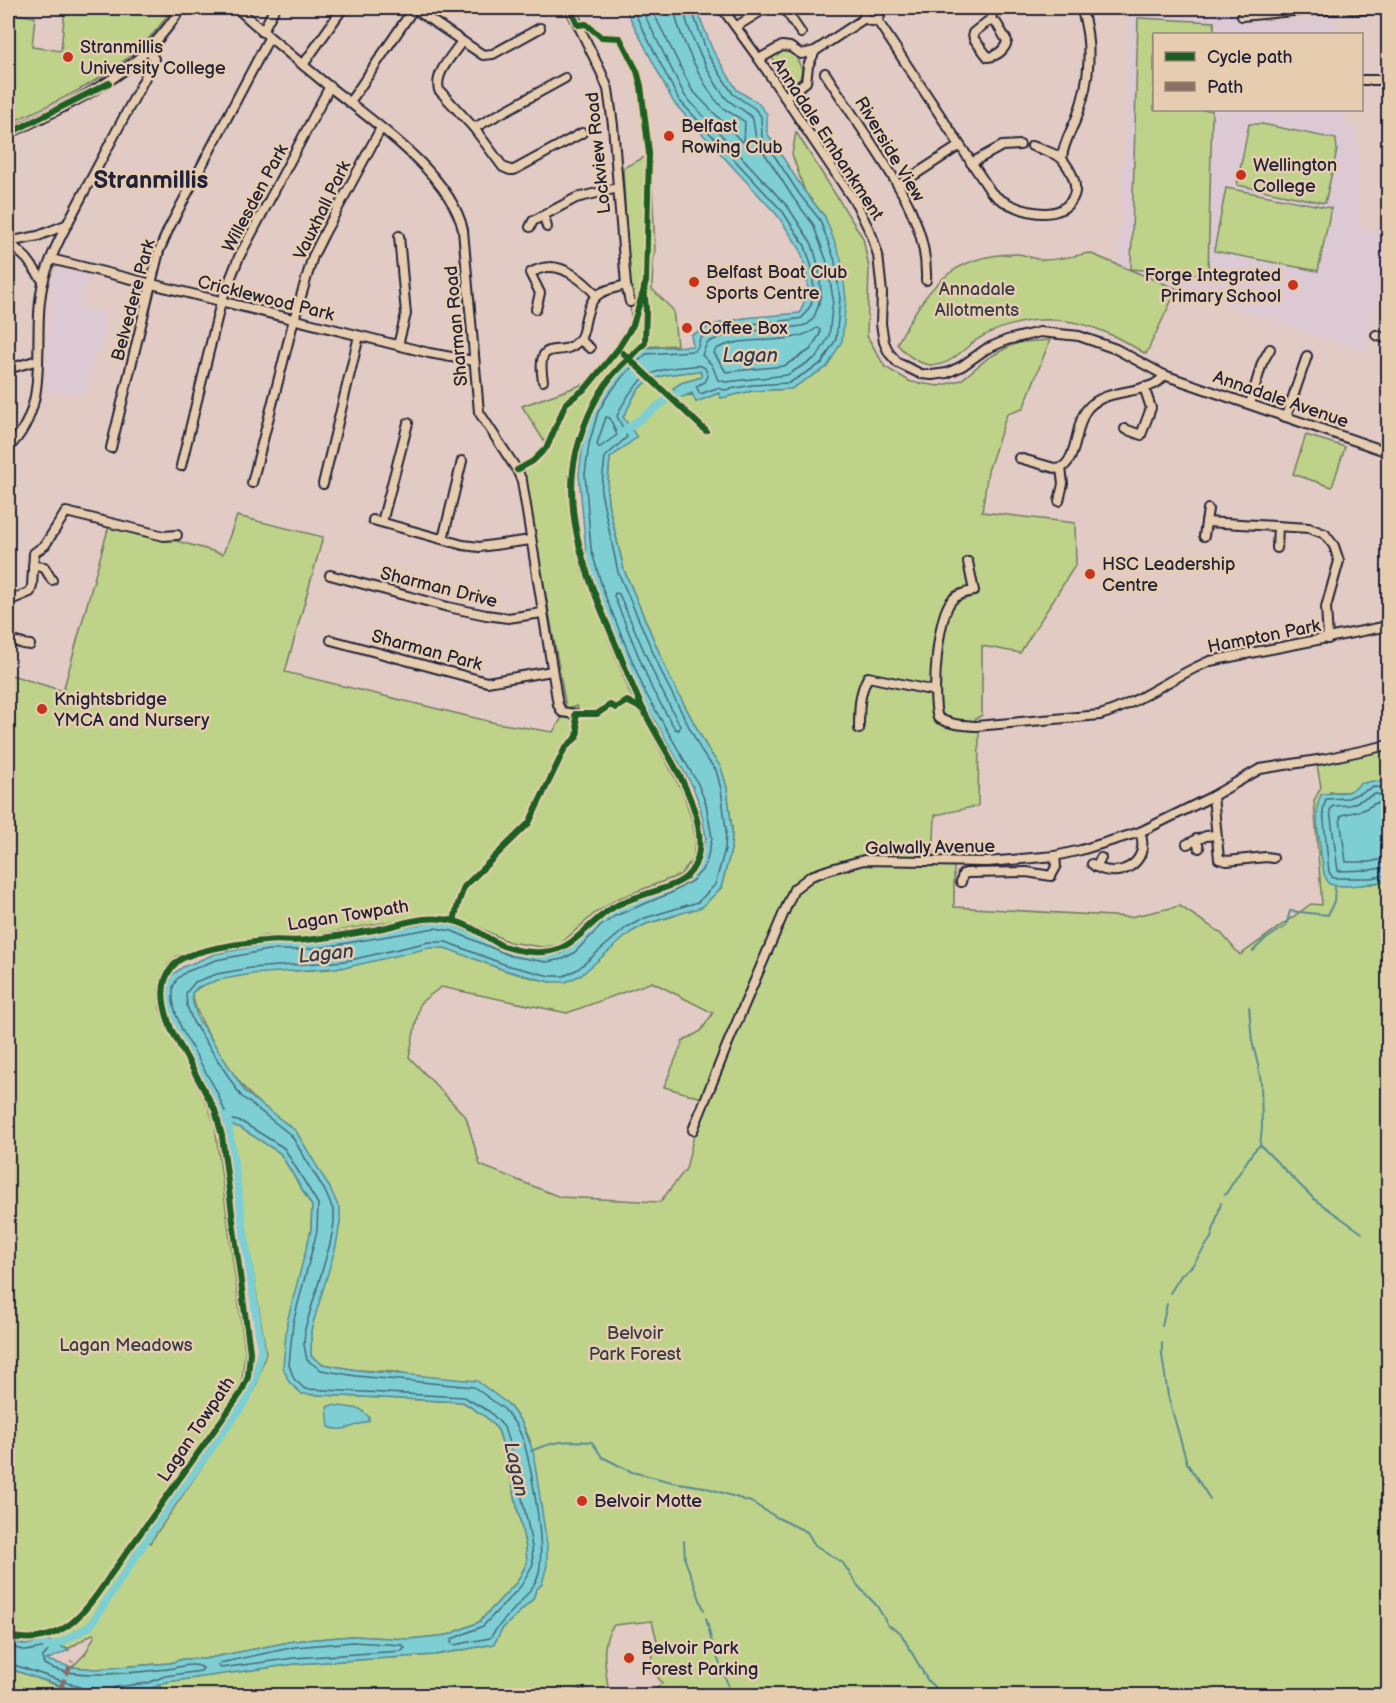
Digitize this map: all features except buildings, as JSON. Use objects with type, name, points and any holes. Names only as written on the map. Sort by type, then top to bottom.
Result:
[{"type":"street","points":[[8,134],[109,83],[149,50],[181,8]]},
{"type":"street","name":"Sharman Road","points":[[237,8],[269,38],[381,128],[437,181],[460,219],[466,258],[479,412],[520,475],[560,709],[562,712],[575,714]]},
{"type":"street","points":[[262,32],[275,8]]},
{"type":"street","points":[[303,65],[343,8]]},
{"type":"street","points":[[350,102],[413,8],[478,52],[488,55],[540,28]]},
{"type":"street","name":"Lockview Road","points":[[570,8],[608,89],[626,285],[630,302]]},
{"type":"street","name":"Annadale Embankment","points":[[722,8],[857,205],[872,236],[881,273],[882,333],[889,353],[898,363],[921,374],[947,373],[1007,339],[1040,332],[1060,333],[1095,340],[1137,359],[1164,375]]},
{"type":"street","points":[[736,26],[766,8]]},
{"type":"street","points":[[784,8],[801,33]]},
{"type":"street","points":[[865,18],[864,13],[867,8]]},
{"type":"street","points":[[877,20],[880,16],[880,8]]},
{"type":"street","points":[[991,21],[993,8]]},
{"type":"street","points":[[877,20],[991,192],[999,199],[1022,210],[1043,213],[1063,208],[1074,195],[1074,180],[1062,158],[1064,147],[1078,114],[1086,78],[1089,38],[1081,8]]},
{"type":"street","points":[[1242,16],[1265,10],[1389,9]]},
{"type":"street","points":[[865,18],[869,21],[877,20]]},
{"type":"street","points":[[759,59],[782,46],[790,47],[801,54],[815,51],[865,18]]},
{"type":"street","points":[[991,21],[997,24],[1007,42],[1004,49],[988,57],[974,39],[973,33],[991,21]]},
{"type":"street","name":"Belvedere Park","points":[[111,448],[159,251],[168,228],[269,38]]},
{"type":"street","points":[[462,41],[439,75],[438,86],[503,167],[510,170],[520,167],[582,133]]},
{"type":"street","points":[[8,448],[21,432],[34,402],[43,281],[68,224],[154,59],[149,50]]},
{"type":"street","points":[[785,97],[806,82],[808,66],[815,51]]},
{"type":"street","name":"Riverside View","points":[[825,73],[899,185],[918,230],[926,258],[926,280]]},
{"type":"street","points":[[474,128],[564,78]]},
{"type":"street","points":[[1363,80],[1389,80]]},
{"type":"street","name":"Willesden Park","points":[[181,466],[221,302],[239,257],[330,86]]},
{"type":"street","name":"Vauxhall Park","points":[[252,483],[294,320],[317,247],[381,128]]},
{"type":"street","points":[[971,163],[1002,146],[1020,145]]},
{"type":"street","points":[[899,185],[959,146]]},
{"type":"street","points":[[1032,146],[1062,158]]},
{"type":"street","points":[[530,227],[533,221],[576,198],[618,188]]},
{"type":"street","points":[[544,216],[547,227]]},
{"type":"street","points":[[8,242],[38,236],[68,224]]},
{"type":"street","points":[[398,345],[406,314],[399,236]]},
{"type":"street","points":[[8,242],[21,253],[43,281]]},
{"type":"street","name":"Cricklewood Park","points":[[51,259],[458,360],[474,361]]},
{"type":"street","points":[[536,309],[540,293],[530,273],[543,267],[550,266],[564,271],[583,282],[596,295]]},
{"type":"street","points":[[543,381],[540,362],[544,354],[551,350],[569,347],[580,340],[589,306],[596,295],[626,285]]},
{"type":"street","points":[[1376,335],[1389,339]]},
{"type":"street","points":[[323,484],[359,336]]},
{"type":"street","points":[[580,340],[590,348]]},
{"type":"street","points":[[1250,404],[1262,363],[1270,349]]},
{"type":"street","points":[[1286,417],[1307,356]]},
{"type":"street","points":[[8,369],[38,360]]},
{"type":"street","points":[[1019,458],[1064,467],[1070,460],[1080,425],[1088,408],[1109,395],[1157,384],[1164,375]]},
{"type":"street","name":"Annadale Avenue","points":[[1164,375],[1389,452]]},
{"type":"street","points":[[1125,429],[1142,435],[1151,408],[1144,387]]},
{"type":"street","points":[[382,522],[408,423]]},
{"type":"street","points":[[443,539],[462,461]]},
{"type":"street","points":[[1059,501],[1063,484],[1060,468]]},
{"type":"street","points":[[1204,536],[1208,509]]},
{"type":"street","points":[[8,601],[30,592],[34,554],[45,545],[66,512],[164,536],[177,535]]},
{"type":"street","points":[[373,520],[479,547],[531,540]]},
{"type":"street","points":[[1206,522],[1278,526],[1318,530],[1326,534],[1334,546],[1339,567],[1326,607],[1328,639]]},
{"type":"street","points":[[1277,548],[1278,526]]},
{"type":"street","points":[[859,729],[860,700],[868,677],[935,691],[939,634],[948,606],[955,596],[974,591],[968,562]]},
{"type":"street","points":[[33,566],[44,567],[52,580]]},
{"type":"street","name":"Sharman Drive","points":[[330,574],[448,607],[486,615],[508,618],[542,613]]},
{"type":"street","name":"Hampton Park","points":[[935,691],[938,718],[948,723],[976,726],[1100,715],[1116,710],[1187,670],[1210,660],[1389,626]]},
{"type":"street","points":[[8,639],[22,645],[30,645]]},
{"type":"street","name":"Sharman Park","points":[[331,640],[487,682],[552,671]]},
{"type":"street","name":"Galwally Avenue","points":[[693,1130],[794,889],[811,876],[864,860],[988,862],[1055,856],[1099,846],[1140,832],[1260,770],[1389,745]]},
{"type":"street","points":[[1213,796],[1218,856],[1222,860],[1266,856],[1273,858]]},
{"type":"street","points":[[1101,858],[1094,866],[1103,871],[1113,872],[1129,866],[1138,858],[1143,849],[1144,844],[1140,832]]},
{"type":"street","points":[[1187,844],[1216,834]]},
{"type":"street","points":[[1196,839],[1199,848]]},
{"type":"street","points":[[961,882],[963,874],[967,873],[1034,872],[1052,876],[1056,870],[1055,856]]},
{"type":"shaded area","name":"Wellington College","points":[[1100,8],[1239,8],[1239,22],[1336,18],[1337,33],[1153,33],[1153,111],[1346,111],[1345,127],[1357,128],[1360,221],[1364,231],[1388,230],[1388,258],[1365,352],[1178,287],[1177,289],[1118,265],[1131,17],[1100,16]]},
{"type":"shaded area","points":[[60,269],[88,275],[80,309],[105,312],[101,344],[94,357],[86,394],[45,391],[52,285],[54,272]]},
{"type":"green space","name":"Stranmillis University College","points":[[65,8],[172,8],[140,48],[120,64],[77,91],[8,124],[8,13],[35,17],[32,47],[61,51]]},
{"type":"green space","points":[[1138,18],[1214,22],[1214,33],[1153,33],[1153,111],[1212,111],[1208,275],[1131,269]]},
{"type":"green space","points":[[781,49],[793,52],[802,69],[800,79],[791,85],[771,57]]},
{"type":"green space","points":[[1249,124],[1262,124],[1336,139],[1337,150],[1325,203],[1237,185]]},
{"type":"green space","name":"Belvoir Park Forest","points":[[796,132],[863,238],[869,268],[867,336],[885,367],[911,382],[939,386],[961,380],[988,358],[1010,346],[1022,342],[1050,340],[1023,409],[1007,414],[988,471],[982,512],[1075,523],[1076,564],[1020,653],[982,646],[982,715],[975,719],[979,734],[978,806],[935,815],[933,864],[954,866],[954,907],[1130,917],[1180,906],[1221,933],[1240,955],[1311,904],[1322,905],[1314,801],[1321,787],[1317,765],[1388,749],[1388,783],[1373,781],[1347,792],[1330,792],[1335,886],[1372,884],[1388,880],[1388,1695],[642,1695],[654,1691],[662,1683],[650,1672],[652,1653],[659,1649],[652,1621],[614,1625],[609,1632],[605,1658],[609,1695],[588,1695],[584,1688],[577,1691],[576,1696],[90,1696],[150,1689],[166,1682],[295,1664],[435,1655],[494,1644],[502,1629],[533,1599],[536,1590],[542,1584],[530,1440],[522,1423],[508,1404],[395,1372],[357,1370],[322,1364],[311,1356],[311,1330],[340,1223],[330,1188],[229,1068],[201,1019],[192,993],[206,984],[243,974],[347,967],[409,950],[434,947],[452,950],[494,967],[550,982],[602,956],[631,932],[646,924],[674,916],[721,888],[731,850],[732,830],[727,788],[721,768],[709,751],[670,678],[624,570],[608,503],[610,458],[631,431],[623,417],[635,394],[643,385],[658,377],[700,371],[702,377],[681,383],[683,396],[693,395],[696,402],[719,393],[721,398],[752,391],[791,389],[825,217],[805,192],[792,154]],"holes":[[[652,982],[713,1013],[701,1031],[683,1041],[664,1087],[702,1098],[691,1129],[695,1131],[686,1169],[660,1202],[560,1197],[480,1165],[466,1117],[409,1057],[420,1003],[441,987],[567,1013]]]},
{"type":"green space","name":"Lagan Meadows","points":[[651,154],[655,252],[652,289],[673,310],[677,345],[642,347],[609,379],[590,411],[571,476],[567,475],[570,477],[570,505],[582,571],[630,693],[683,793],[692,820],[695,839],[693,859],[680,875],[617,899],[595,913],[559,945],[542,947],[509,942],[450,916],[426,915],[304,937],[265,936],[192,950],[177,956],[168,965],[162,976],[159,990],[160,1008],[165,1024],[209,1109],[215,1126],[245,1352],[242,1379],[237,1392],[137,1534],[150,1543],[255,1389],[266,1353],[228,1115],[239,1127],[280,1153],[312,1206],[302,1394],[463,1402],[486,1417],[498,1430],[506,1454],[527,1562],[517,1582],[479,1622],[448,1635],[409,1639],[352,1636],[294,1641],[204,1659],[183,1659],[170,1663],[95,1669],[72,1667],[85,1654],[95,1635],[92,1634],[70,1648],[47,1646],[32,1637],[8,1632],[8,674],[63,691],[110,522],[223,554],[237,516],[323,537],[285,672],[496,723],[553,732],[565,713],[578,709],[577,706],[566,708],[524,472],[549,449],[522,406],[584,384],[614,350],[631,321],[623,168]]},
{"type":"green space","points":[[1226,188],[1331,208],[1318,271],[1214,251]]},
{"type":"green space","name":"Annadale Allotments","points":[[1089,253],[1177,289],[1146,354],[1121,339],[1095,328],[1054,320],[1024,322],[999,329],[984,335],[952,359],[937,365],[915,360],[897,344],[918,307],[942,279],[957,268],[974,260],[994,256],[1020,254],[1044,260]]},
{"type":"green space","points":[[1306,435],[1345,447],[1332,487],[1293,474]]},
{"type":"green space","points":[[8,1668],[85,1695],[8,1695]]},
{"type":"water","name":"Lagan","points":[[625,8],[696,8],[713,51],[737,90],[758,103],[767,114],[767,133],[805,192],[825,217],[841,259],[846,299],[842,341],[827,367],[791,389],[752,391],[721,398],[719,393],[696,402],[692,393],[682,397],[673,388],[681,383],[702,377],[700,371],[658,377],[637,391],[623,417],[637,437],[610,458],[608,503],[624,570],[670,678],[709,751],[721,767],[727,788],[732,830],[731,850],[721,888],[702,907],[646,924],[631,932],[581,975],[566,982],[550,982],[504,970],[445,948],[429,948],[348,967],[252,974],[218,980],[198,987],[192,993],[198,1019],[246,1093],[296,1131],[330,1188],[340,1210],[336,1246],[311,1330],[311,1356],[322,1364],[357,1370],[477,1381],[508,1404],[522,1423],[533,1451],[547,1545],[547,1565],[542,1584],[536,1590],[533,1599],[502,1629],[494,1644],[435,1655],[295,1664],[166,1682],[150,1689],[90,1695],[8,1668],[8,1640],[26,1645],[47,1640],[69,1650],[46,1660],[72,1667],[96,1669],[170,1663],[183,1659],[204,1659],[294,1641],[352,1636],[409,1639],[448,1635],[479,1622],[517,1582],[527,1563],[526,1548],[506,1454],[498,1430],[486,1417],[463,1402],[302,1394],[289,1382],[283,1367],[287,1322],[311,1230],[312,1206],[280,1153],[239,1127],[224,1125],[212,1095],[170,1016],[167,986],[172,975],[183,967],[215,954],[268,944],[323,941],[435,922],[453,925],[512,950],[546,956],[562,953],[612,911],[668,888],[689,876],[701,858],[706,837],[700,806],[693,787],[640,695],[587,562],[579,474],[583,443],[593,410],[602,392],[618,372],[643,348],[693,346],[691,335],[716,324],[744,318],[800,313],[808,291],[806,270],[800,249],[778,216],[674,103]]},
{"type":"water","points":[[1373,781],[1388,783],[1388,880],[1351,886],[1329,884],[1324,874],[1318,832],[1319,801],[1322,794],[1347,792],[1359,784]]},
{"type":"water","points":[[332,1405],[360,1409],[369,1417],[369,1421],[344,1429],[329,1427],[327,1407]]},
{"type":"waterway","points":[[621,433],[672,396],[686,390]]},
{"type":"waterway","points":[[1253,951],[1263,941],[1286,926],[1290,911],[1328,915],[1334,901],[1335,886]]},
{"type":"waterway","points":[[1225,1195],[1260,1145],[1261,1082],[1252,1041],[1249,1007]]},
{"type":"waterway","points":[[47,1647],[62,1642],[90,1626],[160,1519],[245,1402],[253,1382],[261,1348],[227,1116]]},
{"type":"waterway","points":[[1260,1145],[1314,1199],[1362,1233]]},
{"type":"waterway","points":[[1170,1293],[1211,1238],[1221,1203]]},
{"type":"waterway","points":[[1162,1326],[1167,1304]]},
{"type":"waterway","points":[[1162,1343],[1168,1396],[1187,1463],[1210,1499]]},
{"type":"waterway","points":[[531,1451],[561,1442],[592,1442],[602,1457],[632,1472],[704,1487],[751,1502],[807,1532],[815,1545],[843,1563],[858,1586],[877,1606],[888,1625],[900,1632],[928,1681],[944,1696]]},
{"type":"waterway","points":[[684,1541],[685,1560],[704,1610]]},
{"type":"waterway","points":[[706,1618],[713,1647],[729,1687]]},
{"type":"waterway","points":[[159,1684],[163,1696]]},
{"type":"marked path","points":[[61,1687],[72,1661]]},
{"type":"cycle path","points":[[517,470],[533,461],[547,447],[566,403],[586,388],[618,349],[633,325],[646,282],[649,153],[637,71],[620,38],[601,37],[586,24],[578,25],[570,8]]},
{"type":"cycle path","points":[[8,134],[109,83]]},
{"type":"cycle path","name":"Lagan Towpath","points":[[8,1636],[26,1639],[41,1637],[68,1626],[79,1616],[100,1591],[241,1393],[248,1377],[250,1352],[222,1136],[215,1110],[168,1021],[163,989],[173,966],[190,955],[210,949],[270,940],[302,941],[325,938],[431,919],[464,924],[508,948],[533,952],[551,951],[568,944],[614,907],[679,882],[695,865],[698,858],[699,835],[693,806],[682,780],[638,699],[597,600],[581,552],[572,503],[572,478],[576,453],[592,408],[611,377],[645,343],[644,287]]},
{"type":"cycle path","points":[[623,353],[706,431]]},
{"type":"cycle path","points":[[454,921],[464,887],[529,823],[565,748],[577,737],[575,714],[597,714],[610,705],[616,708],[627,701],[644,710]]},
{"type":"place","name":"Stranmillis University College","points":[[68,57]]},
{"type":"place","name":"Belfast Rowing Club","points":[[669,136]]},
{"type":"place","name":"Wellington College","points":[[1241,175]]},
{"type":"place","name":"Belfast Boat Club Sports Centre","points":[[694,282]]},
{"type":"place","name":"Forge Integrated Primary School","points":[[1293,285]]},
{"type":"place","name":"Coffee Box","points":[[687,328]]},
{"type":"place","name":"HSC Leadership Centre","points":[[1090,574]]},
{"type":"place","name":"Knightsbridge YMCA and Nursery","points":[[42,709]]},
{"type":"place","name":"Belvoir Motte","points":[[582,1501]]},
{"type":"place","name":"Belvoir Park Forest Parking","points":[[629,1658]]},
{"type":"district","name":"Stranmillis","points":[[151,180]]}]
